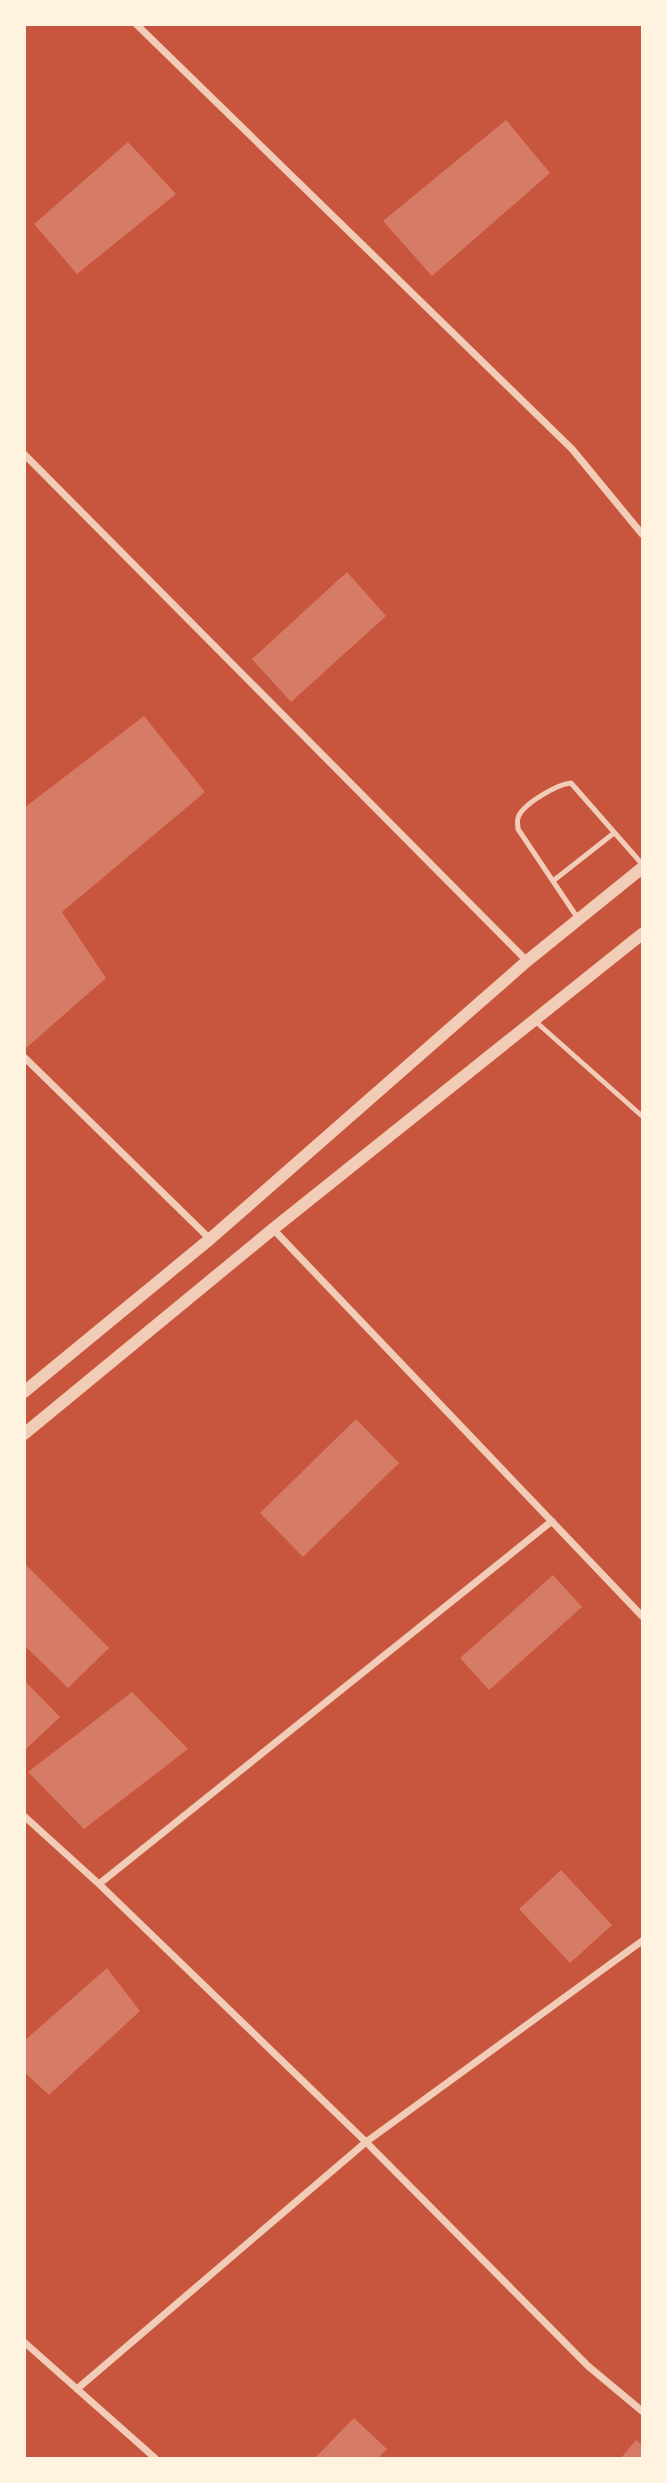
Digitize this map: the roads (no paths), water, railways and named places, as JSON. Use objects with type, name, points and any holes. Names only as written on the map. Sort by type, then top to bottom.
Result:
[{"type":"street","points":[[136,24],[572,449],[642,534]]},
{"type":"street","points":[[24,454],[527,961]]},
{"type":"street","points":[[24,1392],[210,1239],[527,961],[642,866]]},
{"type":"street","points":[[24,1434],[273,1229],[642,934]]},
{"type":"street","points":[[24,1057],[210,1239]]},
{"type":"street","points":[[273,1229],[642,1616]]},
{"type":"street","points":[[99,1884],[552,1521]]},
{"type":"street","points":[[24,1816],[99,1884],[366,2142],[588,2366],[642,2411]]},
{"type":"street","points":[[78,2389],[366,2142],[642,1941]]},
{"type":"street","points":[[24,2342],[155,2459]]},
{"type":"lane","points":[[579,920],[518,829],[517,818],[521,812],[562,783],[571,783],[642,866]]},
{"type":"lane","points":[[553,881],[614,833]]},
{"type":"lane","points":[[535,1020],[642,1116]]}]
